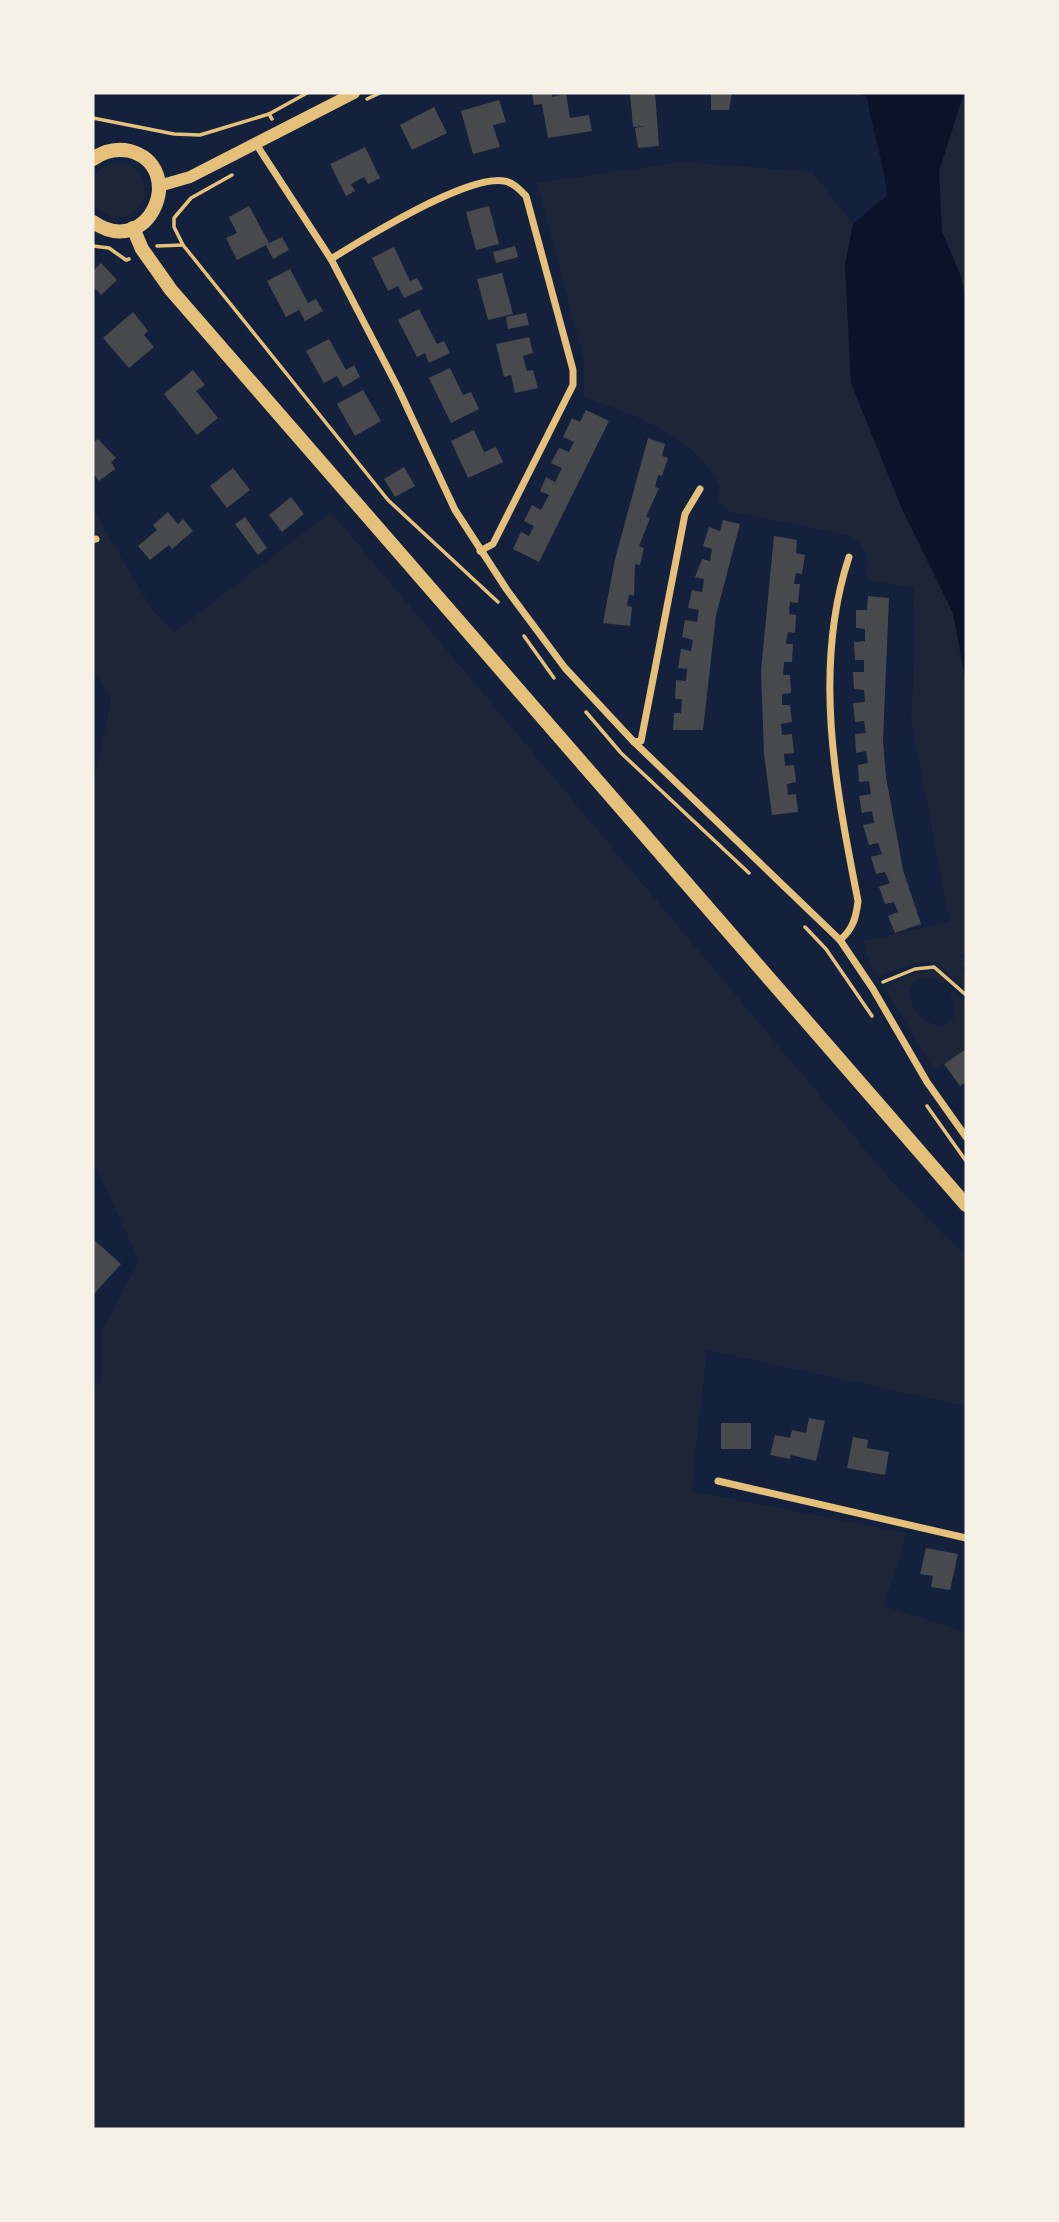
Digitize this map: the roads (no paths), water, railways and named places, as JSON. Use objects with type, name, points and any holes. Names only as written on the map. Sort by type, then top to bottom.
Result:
[{"type":"main road","points":[[93,159],[114,150],[137,154],[150,165],[159,186],[153,212],[133,228],[114,231],[93,222]]},
{"type":"main road","points":[[133,228],[142,249],[171,290],[966,1205]]},
{"type":"street","points":[[159,186],[190,177],[354,93]]},
{"type":"street","points":[[256,144],[331,259],[386,365],[455,510],[481,551],[565,668],[634,742],[840,940],[873,989],[927,1082],[966,1137]]},
{"type":"street","points":[[331,259],[421,206],[488,182],[504,181],[515,186],[526,197],[573,370],[573,385],[493,544],[481,551]]},
{"type":"street","points":[[634,742],[641,741],[685,514],[700,489]]},
{"type":"street","points":[[840,940],[849,932],[856,918],[858,901],[834,778],[831,736],[833,644],[840,584],[849,557]]},
{"type":"street","points":[[718,1481],[966,1538]]}]
